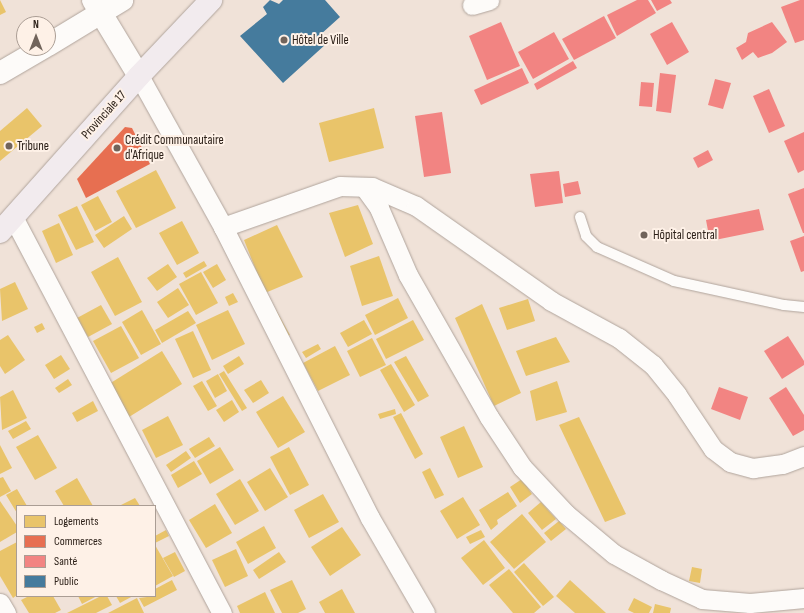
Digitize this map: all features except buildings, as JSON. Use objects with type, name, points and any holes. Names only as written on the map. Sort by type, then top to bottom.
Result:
[{"type":"main road","name":"Provinciale 17","points":[[7,224],[139,76],[211,0]]},
{"type":"street","points":[[56,38],[96,6],[122,0]]},
{"type":"street","points":[[96,6],[139,76],[223,227],[370,518],[425,613]]},
{"type":"street","points":[[0,73],[29,56]]},
{"type":"street","points":[[223,227],[340,186],[372,187],[416,206],[551,301],[619,338],[652,365],[677,395],[714,449],[730,462],[753,468],[783,464],[804,456]]},
{"type":"street","points":[[364,187],[379,208],[408,275],[489,417],[522,467],[566,514],[614,554],[661,580],[702,599],[750,603],[804,598]]},
{"type":"street","points":[[7,224],[222,613]]},
{"type":"street","points":[[0,603],[6,613]]},
{"type":"lane","points":[[580,217],[586,236],[597,247],[674,281],[777,304],[804,307]]},
{"type":"place","name":"Hôtel de Ville","points":[[284,40]]},
{"type":"place","name":"Tribune","points":[[9,146]]},
{"type":"place","name":"Crédit Communautaire d'Afrique","points":[[117,148]]},
{"type":"place","name":"Hôpital central","points":[[644,235]]}]
